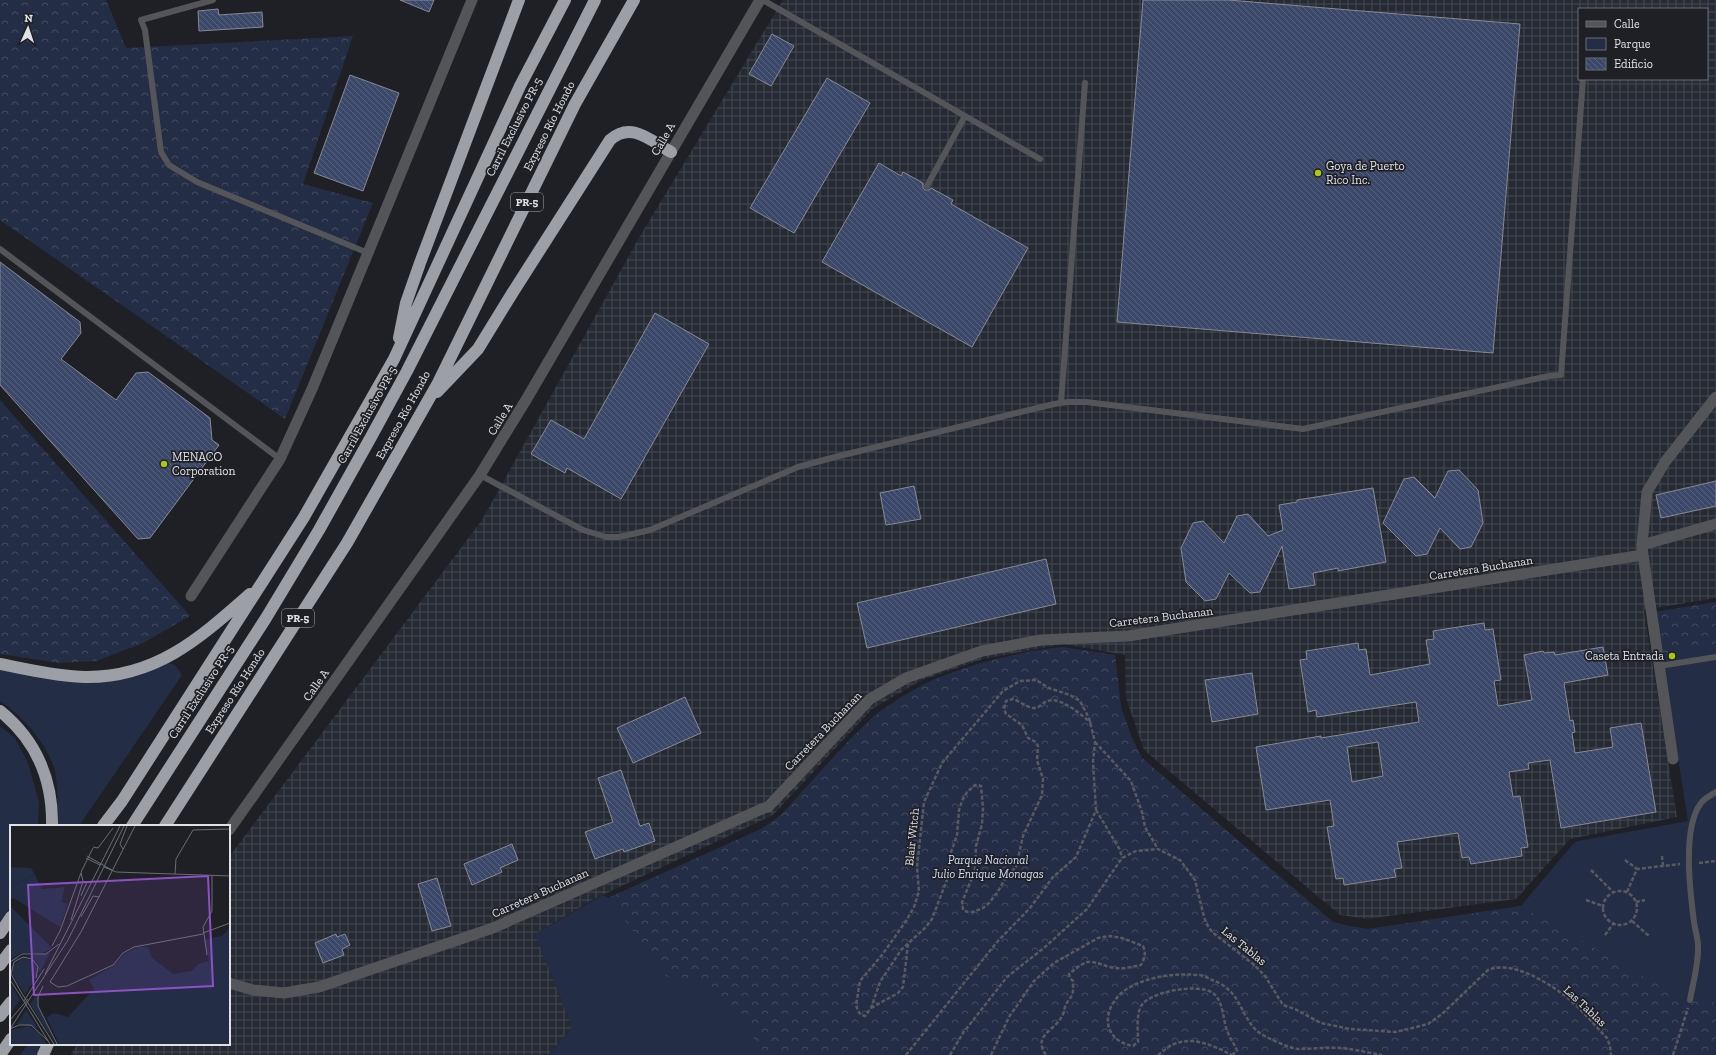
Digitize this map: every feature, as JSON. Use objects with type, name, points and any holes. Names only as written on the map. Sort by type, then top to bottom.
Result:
[{"type":"highway","points":[[394,359],[406,302],[518,0]]},
{"type":"highway","points":[[104,825],[122,801],[304,517],[394,359],[520,86],[565,0]]},
{"type":"highway","name":"Carril Exclusivo PR-5","points":[[133,825],[266,618],[319,530],[372,437],[407,371],[594,0]]},
{"type":"highway","name":"Expreso Río Hondo","points":[[166,825],[347,543],[438,382],[575,104],[634,0]]},
{"type":"highway","points":[[424,406],[478,349],[610,140],[621,133],[634,132],[671,152]]},
{"type":"highway","points":[[0,664],[84,677],[114,675],[133,671],[160,661],[204,634],[261,584]]},
{"type":"highway","points":[[0,712],[24,734],[34,751],[50,788],[52,825]]},
{"type":"highway","points":[[0,933],[10,918]]},
{"type":"highway","points":[[0,965],[10,951]]},
{"type":"highway","points":[[0,1016],[10,1003]]},
{"type":"highway","points":[[0,1054],[10,1040]]},
{"type":"highway","points":[[43,1055],[48,1045]]},
{"type":"street","points":[[191,596],[280,459],[312,389],[472,0]]},
{"type":"street","name":"Calle A","points":[[230,829],[480,475],[526,400],[760,0]]},
{"type":"street","points":[[1673,760],[1642,550],[1647,492],[1665,462],[1716,397]]},
{"type":"street","name":"Carretera Buchanan","points":[[230,983],[253,990],[284,993],[319,987],[493,928],[768,807],[870,699],[906,678],[982,650],[1041,640],[1128,636],[1642,550],[1716,524]]},
{"type":"lane","points":[[213,0],[141,20],[145,30],[160,152],[168,165],[197,182],[368,252]]},
{"type":"lane","points":[[763,0],[1040,159]]},
{"type":"lane","points":[[480,475],[582,530],[606,537],[619,537],[650,530],[798,467],[1061,403],[1086,402],[1303,429],[1549,376],[1561,375],[1583,80]]},
{"type":"lane","points":[[1061,403],[1085,83]]},
{"type":"lane","points":[[927,186],[965,116]]},
{"type":"lane","points":[[0,249],[280,459]]},
{"type":"lane","points":[[1659,666],[1716,656]]},
{"type":"lane","points":[[1690,1000],[1698,945],[1693,912],[1689,863],[1690,833],[1694,814],[1702,801],[1716,792]]},
{"type":"path","name":"Blair Witch","points":[[908,944],[903,987],[898,993],[871,1008],[865,1016],[861,1015],[856,1005],[860,982],[882,955],[906,921],[914,907],[919,891],[917,867],[924,802],[942,763],[953,748],[1003,691],[1020,681],[1036,680],[1049,688],[1070,694],[1080,701],[1091,723],[1095,742]]},
{"type":"path","points":[[871,1008],[880,982],[901,950],[932,920],[948,876],[949,858],[957,835],[959,810],[967,792],[975,785],[981,786],[983,808],[982,824],[976,846],[975,871],[962,902],[963,910],[973,912],[983,908],[997,893],[1005,879],[1016,868],[1022,836],[1042,795],[1043,779],[1037,760],[1038,746],[1036,742],[1028,738],[1022,725],[1006,714],[1004,709],[1006,701],[1013,698],[1034,708],[1048,701],[1054,700],[1072,708],[1091,723]]},
{"type":"path","points":[[906,1055],[997,942],[1030,908],[1053,877],[1076,857],[1096,810],[1093,762],[1095,742]]},
{"type":"path","points":[[950,1055],[963,1033],[1007,977],[1044,947],[1087,908],[1122,858],[1136,851],[1158,849],[1145,827],[1142,812],[1131,781],[1095,742]]},
{"type":"path","points":[[1096,810],[1113,837],[1120,850],[1122,858]]},
{"type":"path","name":"Las Tablas","points":[[1158,849],[1180,860],[1195,880],[1202,913],[1212,932],[1261,972],[1283,1005],[1295,1009],[1320,1023],[1350,1029],[1396,1032],[1428,1024],[1442,1014],[1488,970],[1495,967],[1513,967],[1564,995],[1607,1038],[1611,1055]]},
{"type":"path","points":[[1662,856],[1664,866]]},
{"type":"path","points":[[1625,860],[1637,869],[1716,861]]},
{"type":"path","points":[[1627,892],[1637,869]]},
{"type":"path","points":[[1591,870],[1613,892]]},
{"type":"path","points":[[1620,890],[1627,892],[1636,902],[1637,913],[1632,920],[1624,925],[1613,924],[1605,917],[1603,906],[1605,898],[1613,892],[1620,890]]},
{"type":"path","points":[[1586,900],[1603,906]]},
{"type":"path","points":[[1636,902],[1645,900]]},
{"type":"path","points":[[1632,920],[1649,936]]},
{"type":"path","points":[[1605,935],[1613,924]]},
{"type":"path","points":[[991,1055],[1009,1017],[1034,982],[1054,963],[1098,938],[1110,936],[1116,937],[1143,946],[1146,952],[1142,965],[1126,968],[1110,967],[1099,962],[1086,961],[1069,974],[1073,981],[1073,993],[1065,1007],[1063,1016],[1057,1024],[1046,1032],[1043,1037],[1042,1047],[1046,1055]]},
{"type":"path","points":[[1158,1055],[1174,1044],[1192,1041],[1214,1046],[1232,1055],[1237,1051],[1229,1036],[1221,1005],[1213,994],[1205,990],[1161,992],[1148,999],[1141,1006],[1138,1016],[1138,1042],[1134,1046],[1125,1043],[1111,1033],[1107,1024],[1108,1014],[1116,1000],[1129,988],[1156,977],[1199,975],[1220,983],[1230,990],[1251,1024],[1257,1031],[1268,1038],[1297,1049],[1320,1047],[1343,1048],[1382,1055]]},
{"type":"path","points":[[1673,1055],[1690,1000]]},
{"type":"shaded area","points":[[783,0],[1716,0],[1716,598],[1644,610],[1677,817],[1570,839],[1516,899],[1367,919],[1340,915],[1144,750],[1126,698],[1125,655],[1063,644],[983,659],[922,680],[872,709],[773,815],[594,899],[535,934],[572,1027],[548,1055],[70,1055],[77,1045],[230,1045],[230,856],[482,520],[640,236]]},
{"type":"green space","points":[[0,0],[106,0],[126,48],[353,36],[303,184],[373,203],[285,419],[0,220]]},
{"type":"green space","points":[[0,400],[190,616],[143,643],[96,661],[59,663],[0,654]]},
{"type":"green space","name":"Parque Nacional Julio Enrique Monagas","points":[[1716,602],[1716,1055],[548,1055],[572,1027],[535,934],[603,895],[608,898],[761,829],[781,815],[854,735],[877,713],[901,697],[934,679],[980,663],[1031,651],[1062,647],[1115,655],[1121,707],[1131,736],[1142,758],[1333,922],[1368,929],[1520,907],[1573,844],[1578,841],[1688,821],[1655,612]]},
{"type":"green space","points":[[1716,602],[1716,644],[1661,654],[1655,612]]},
{"type":"green space","name":"Parque Nacional Julio Enrique Monagas","points":[[1062,647],[1115,655],[1121,707],[1131,736],[1142,758],[1333,922],[1368,929],[1520,906],[1681,997],[1716,1003],[1716,1055],[765,1055],[731,1006],[691,978],[667,977],[608,898],[761,829],[769,824],[781,815],[855,735],[901,698],[925,684],[951,673],[977,665],[1004,658]]},
{"type":"green space","points":[[169,663],[175,665],[182,675],[80,825],[58,825],[57,787],[54,767],[45,748],[32,730],[17,714],[0,701],[0,669],[99,681],[121,680],[142,675]]},
{"type":"green space","points":[[0,726],[15,738],[28,763],[39,802],[38,825],[10,825],[10,907],[0,921]]},
{"type":"green space","points":[[27,1045],[40,1045],[36,1055],[20,1055]]},
{"type":"building","points":[[400,0],[434,0],[429,12]]},
{"type":"building","name":"Goya de Puerto Rico Inc.","points":[[1143,0],[1228,0],[1520,24],[1493,353],[1117,322]]},
{"type":"building","points":[[218,9],[219,15],[262,12],[263,27],[199,31],[198,11]]},
{"type":"building","points":[[772,34],[794,46],[771,86],[749,74]]},
{"type":"building","points":[[350,75],[399,93],[363,191],[314,173]]},
{"type":"building","points":[[827,78],[870,103],[794,233],[750,208]]},
{"type":"building","points":[[879,163],[901,176],[903,172],[923,183],[923,188],[925,190],[929,190],[931,188],[953,200],[951,204],[1028,248],[972,347],[822,262]]},
{"type":"building","points":[[0,262],[80,322],[81,333],[61,359],[116,400],[136,373],[148,372],[210,418],[212,440],[219,445],[150,538],[138,539],[0,385]]},
{"type":"building","points":[[655,313],[709,344],[621,499],[567,468],[565,473],[531,454],[551,420],[584,439]]},
{"type":"building","points":[[1459,470],[1478,490],[1483,523],[1471,547],[1460,549],[1440,528],[1427,554],[1416,556],[1383,523],[1404,479],[1414,477],[1435,498],[1448,471]]},
{"type":"building","points":[[1716,481],[1716,506],[1661,518],[1656,495]]},
{"type":"building","points":[[914,486],[921,519],[886,525],[880,493]]},
{"type":"building","points":[[1373,488],[1386,562],[1338,571],[1338,568],[1313,573],[1315,585],[1289,589],[1282,546],[1260,592],[1250,593],[1229,573],[1216,599],[1205,601],[1186,582],[1181,548],[1193,523],[1203,521],[1224,543],[1237,516],[1248,514],[1268,536],[1283,530],[1279,505],[1297,502],[1297,500]]},
{"type":"building","points":[[1046,559],[1056,604],[867,648],[857,603]]},
{"type":"building","points":[[1484,623],[1485,630],[1493,629],[1501,680],[1494,681],[1498,706],[1532,700],[1524,655],[1543,651],[1544,653],[1554,652],[1555,655],[1603,647],[1608,675],[1564,683],[1570,721],[1573,720],[1575,732],[1572,733],[1575,753],[1613,747],[1610,728],[1641,723],[1656,812],[1561,828],[1550,760],[1528,763],[1529,769],[1509,772],[1513,797],[1520,796],[1528,847],[1521,848],[1522,856],[1471,864],[1469,857],[1462,858],[1458,833],[1397,842],[1402,868],[1394,869],[1396,877],[1344,885],[1343,878],[1336,879],[1327,827],[1334,826],[1330,800],[1266,810],[1256,747],[1419,722],[1416,702],[1317,717],[1316,710],[1308,712],[1300,660],[1307,659],[1306,651],[1358,643],[1359,650],[1366,649],[1370,675],[1430,664],[1426,640],[1434,639],[1433,631]],"holes":[[[1378,742],[1383,776],[1352,782],[1347,747]]]},
{"type":"building","points":[[1252,673],[1258,714],[1212,722],[1205,680]]},
{"type":"building","points":[[685,697],[701,733],[633,763],[617,728]]},
{"type":"building","points":[[621,770],[640,826],[649,823],[655,841],[624,852],[623,849],[595,859],[585,832],[613,822],[598,778]]},
{"type":"building","points":[[512,844],[518,860],[500,868],[502,872],[472,885],[464,864]]},
{"type":"building","points":[[437,878],[451,926],[432,931],[418,884]]},
{"type":"building","points":[[336,934],[337,937],[345,934],[350,945],[342,949],[344,955],[323,963],[315,943]]},
{"type":"place","name":"Goya de Puerto Rico Inc.","points":[[1318,173]]},
{"type":"place","name":"MENACO Corporation","points":[[164,464]]},
{"type":"place","name":"Caseta Entrada","points":[[1672,656]]}]
